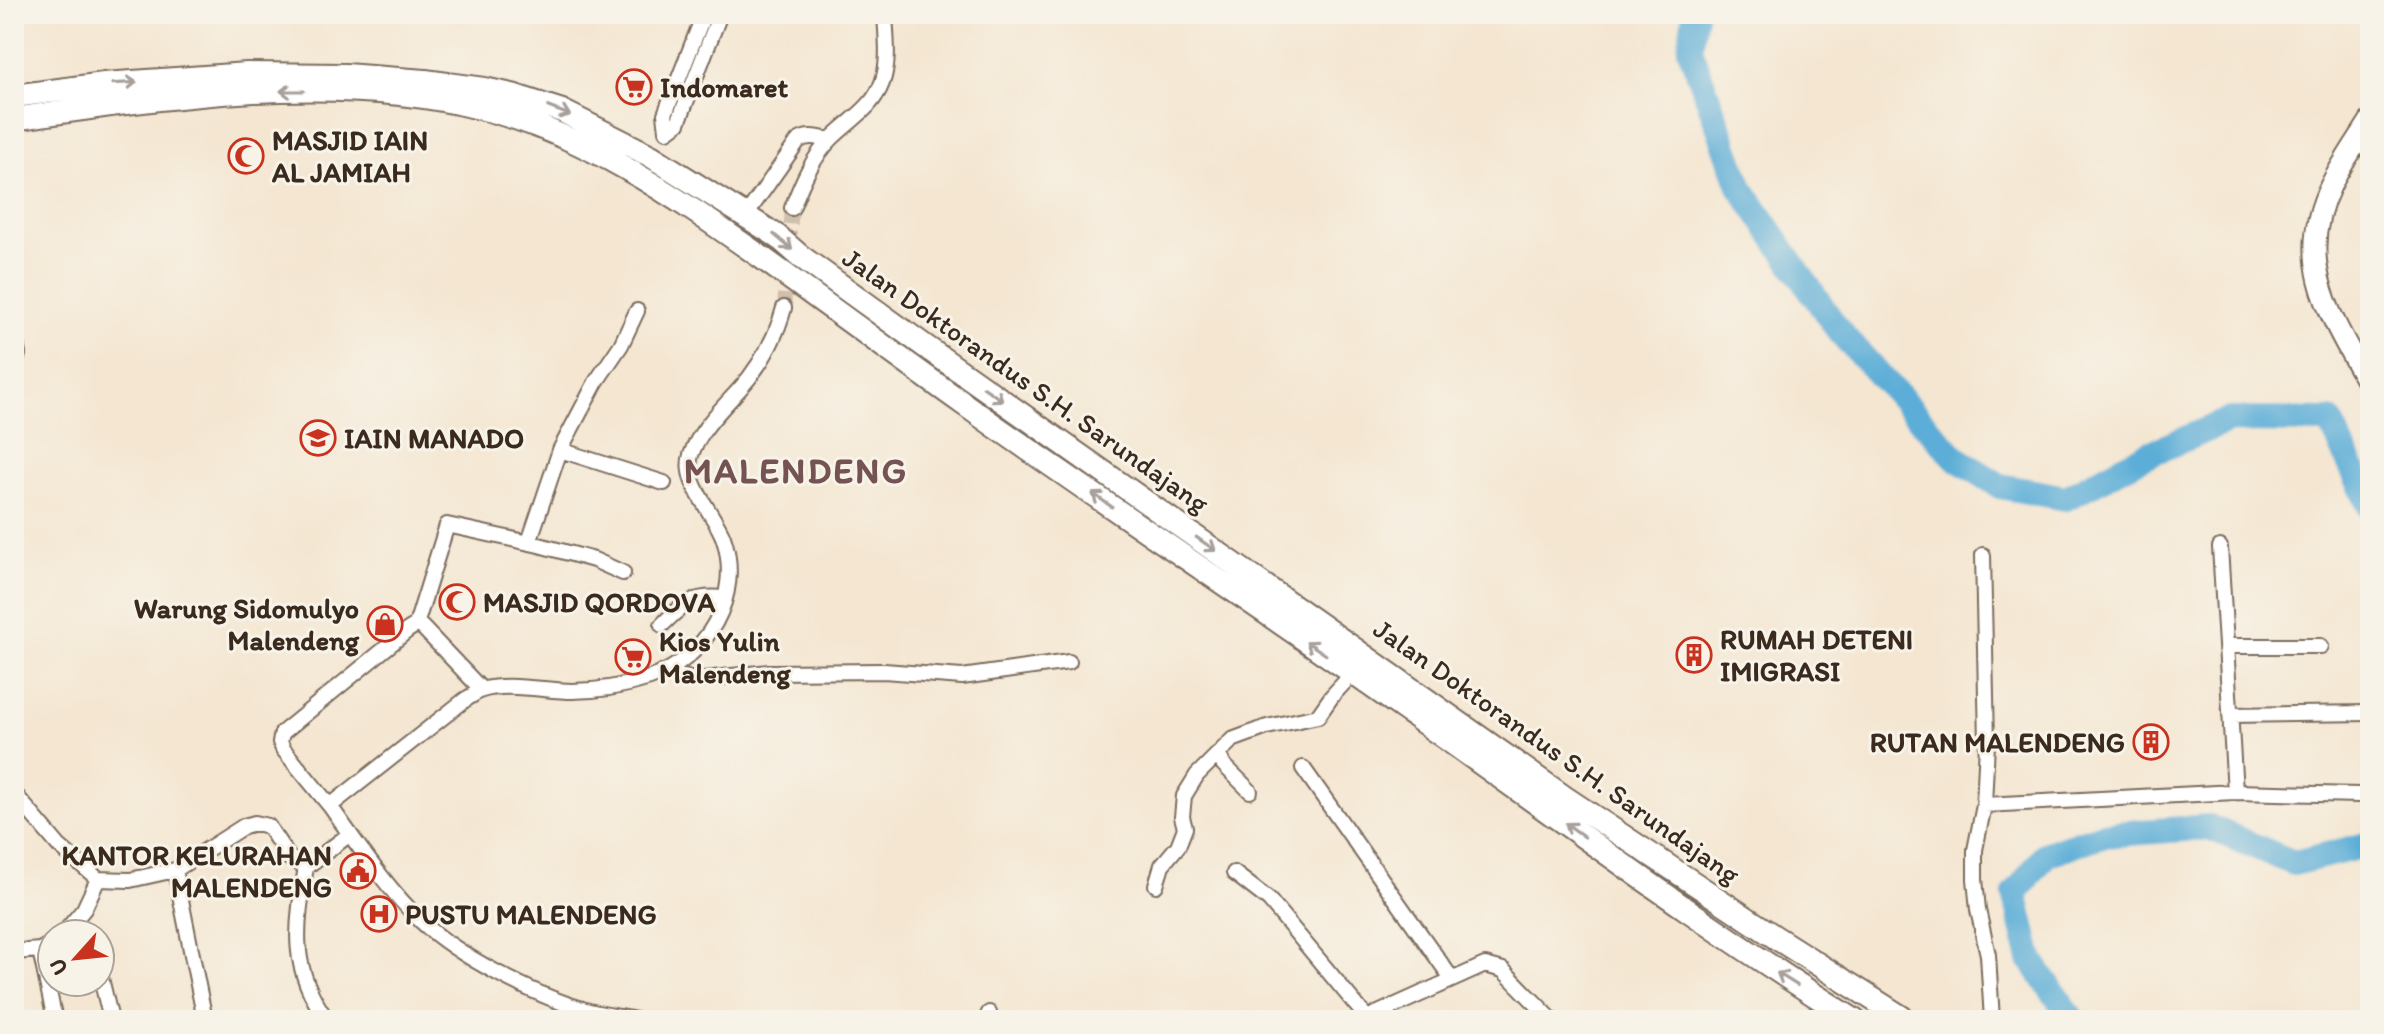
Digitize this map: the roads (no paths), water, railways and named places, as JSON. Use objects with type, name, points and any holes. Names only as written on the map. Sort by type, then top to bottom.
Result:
[{"type":"highway","name":"Jalan Doktorandus S.H. Sarundajang","points":[[14,96],[247,74],[345,75],[425,81],[512,95],[562,111],[657,159],[746,215],[1428,713],[1684,910],[1854,1020]]},
{"type":"highway","name":"Jalan Doktorandus S.H. Sarundajang","points":[[14,119],[118,104],[234,93],[337,91],[411,95],[480,108],[547,130],[591,149],[723,231],[979,415],[1353,673],[1428,713],[1567,799],[1906,1020]]},
{"type":"main road","points":[[2370,121],[2330,186],[2319,220],[2316,250],[2318,283],[2331,317],[2370,387]]},
{"type":"street","points":[[657,159],[667,131],[665,114],[704,14]]},
{"type":"street","points":[[667,131],[678,123],[720,14]]},
{"type":"street","points":[[792,208],[812,163],[830,140],[869,106],[883,81],[885,14]]},
{"type":"street","points":[[746,215],[798,141],[811,137],[830,140]]},
{"type":"street","points":[[330,806],[482,690],[575,691],[609,688],[671,669],[704,642],[724,598],[729,561],[724,541],[695,484],[689,462],[700,437],[770,347],[784,308]]},
{"type":"street","points":[[529,542],[560,450],[596,382],[621,345],[637,311]]},
{"type":"street","points":[[14,333],[18,354],[14,368]]},
{"type":"street","points":[[560,450],[664,483]]},
{"type":"street","points":[[623,573],[594,560],[529,542],[447,525],[418,618],[282,733],[280,742],[405,905],[441,938],[471,958],[580,1009],[600,1017],[636,1020]]},
{"type":"street","points":[[2220,547],[2235,792]]},
{"type":"street","points":[[1983,555],[1987,743],[1984,805],[1975,850],[1975,879],[1990,985],[1990,1020]]},
{"type":"street","points":[[662,625],[678,608],[693,599],[703,596],[724,598]]},
{"type":"street","points":[[418,618],[422,627],[482,690]]},
{"type":"street","points":[[2226,646],[2321,646]]},
{"type":"street","points":[[671,669],[678,676],[695,680],[798,671],[884,671],[962,677],[1069,662]]},
{"type":"street","points":[[1156,885],[1162,865],[1176,850],[1185,828],[1182,809],[1188,787],[1232,740],[1246,733],[1318,716],[1353,673]]},
{"type":"street","points":[[2230,715],[2370,713]]},
{"type":"street","points":[[1219,755],[1223,764],[1250,791]]},
{"type":"street","points":[[1303,768],[1452,979]]},
{"type":"street","points":[[1984,805],[2235,792],[2359,795]]},
{"type":"street","points":[[14,793],[59,846],[98,879],[130,880],[175,870],[244,826],[263,823],[272,830],[289,858],[306,867]]},
{"type":"street","points":[[327,1020],[306,986],[299,965],[298,928],[306,867],[350,834]]},
{"type":"street","points":[[175,870],[205,1020]]},
{"type":"street","points":[[1234,873],[1269,900],[1365,1019],[1485,965],[1499,967],[1552,1020]]},
{"type":"street","points":[[78,918],[98,879]]},
{"type":"street","points":[[14,952],[36,949]]},
{"type":"street","points":[[52,998],[55,1020]]},
{"type":"street","points":[[106,998],[111,1020]]},
{"type":"waterway","points":[[1695,14],[1690,49],[1741,188],[1838,330],[1956,458],[2000,486],[2066,498],[2144,456],[2230,420],[2330,421],[2370,506]]},
{"type":"waterway","points":[[2073,1020],[2031,960],[2015,894],[2046,854],[2102,835],[2209,827],[2294,863],[2370,844]]},
{"type":"tunnel","points":[[784,308],[792,208]]},
{"type":"place","name":"Indomaret","points":[[634,87]]},
{"type":"place","name":"MASJID IAIN AL JAMIAH","points":[[246,156]]},
{"type":"place","name":"IAIN MANADO","points":[[318,438]]},
{"type":"place","name":"MASJID QORDOVA","points":[[457,602]]},
{"type":"place","name":"Warung Sidomulyo Malendeng","points":[[385,624]]},
{"type":"place","name":"RUMAH DETENI IMIGRASI","points":[[1694,655]]},
{"type":"place","name":"Kios Yulin Malendeng","points":[[633,657]]},
{"type":"place","name":"RUTAN MALENDENG","points":[[2151,742]]},
{"type":"place","name":"KANTOR KELURAHAN MALENDENG","points":[[358,871]]},
{"type":"place","name":"PUSTU MALENDENG","points":[[379,914]]},
{"type":"district","name":"MALENDENG","points":[[796,470]]}]
